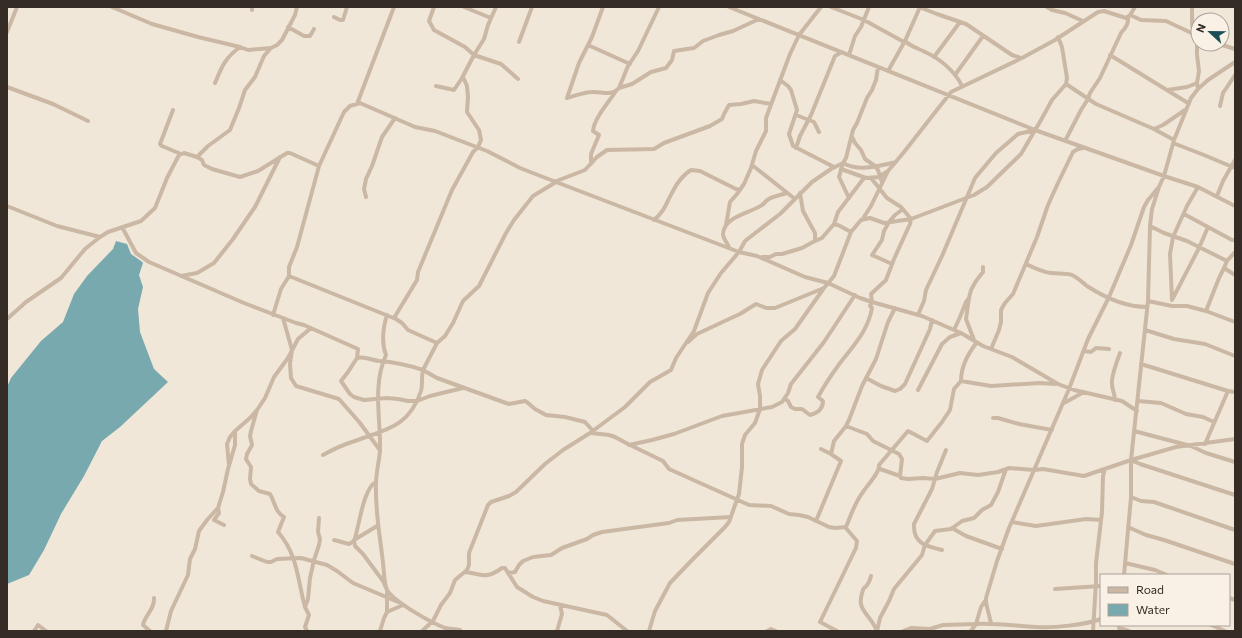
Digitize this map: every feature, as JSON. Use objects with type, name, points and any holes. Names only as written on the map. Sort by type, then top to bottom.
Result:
[{"type":"street","points":[[7,32],[17,7]]},
{"type":"street","points":[[112,7],[152,24],[198,37],[224,42],[248,50],[271,48],[277,45],[282,40],[295,15],[297,7]]},
{"type":"street","points":[[334,17],[343,20],[347,7]]},
{"type":"street","points":[[356,104],[394,7]]},
{"type":"street","points":[[434,7],[429,21],[434,30],[465,47],[474,55],[501,64],[518,79]]},
{"type":"street","points":[[464,7],[491,18]]},
{"type":"street","points":[[436,86],[454,90],[484,39],[496,7]]},
{"type":"street","points":[[519,42],[532,7]]},
{"type":"street","points":[[604,7],[592,37],[579,63],[567,98],[592,92],[605,94],[618,90],[632,84],[651,72],[666,68],[672,60],[674,51],[694,48],[703,41],[719,34],[733,31],[759,19]]},
{"type":"street","points":[[591,164],[591,156],[600,135],[593,131],[593,127],[618,90],[659,7]]},
{"type":"street","points":[[729,7],[1035,130],[1198,187],[1235,206]]},
{"type":"street","points":[[729,248],[723,237],[723,233],[730,202],[744,184],[756,151],[766,131],[766,118],[790,54],[799,35],[820,7]]},
{"type":"street","points":[[831,7],[864,20],[910,46],[934,57],[955,75],[962,86]]},
{"type":"street","points":[[849,55],[855,36],[869,7]]},
{"type":"street","points":[[888,71],[905,42],[920,7],[970,26],[1012,55],[1022,58]]},
{"type":"street","points":[[1047,7],[1083,20]]},
{"type":"street","points":[[1063,13],[1065,7]]},
{"type":"street","points":[[1065,141],[1090,93],[1100,78],[1121,33],[1126,27],[1129,16],[1135,7]]},
{"type":"street","points":[[841,169],[864,178],[881,176],[896,162],[951,92],[1022,58],[1058,37],[1083,20],[1102,11],[1123,18],[1129,16],[1139,20],[1166,21],[1190,32]]},
{"type":"street","points":[[934,57],[960,22]]},
{"type":"street","points":[[288,27],[304,36],[310,36],[314,29]]},
{"type":"street","points":[[955,75],[983,36]]},
{"type":"street","points":[[862,220],[870,218],[884,223],[911,219],[978,193],[987,187],[1021,154],[1052,100],[1066,84],[1067,73],[1062,47],[1058,37]]},
{"type":"street","points":[[588,45],[630,64]]},
{"type":"street","points":[[215,83],[226,58],[240,47]]},
{"type":"street","points":[[197,157],[208,146],[230,130],[245,90],[255,77],[264,56],[271,48]]},
{"type":"street","points":[[796,148],[835,56],[842,52]]},
{"type":"street","points":[[1197,52],[1199,71],[1197,83],[1198,89]]},
{"type":"street","points":[[1110,55],[1188,104]]},
{"type":"street","points":[[1124,574],[1131,497],[1131,460],[1148,301],[1150,226],[1152,209],[1164,176],[1174,141],[1191,98],[1208,80],[1235,62]]},
{"type":"street","points":[[849,198],[838,177],[846,158],[853,130],[876,80],[878,67]]},
{"type":"street","points":[[1220,106],[1223,93],[1235,75]]},
{"type":"street","points":[[394,318],[417,280],[418,272],[452,190],[472,152],[478,147],[481,140],[479,130],[467,112],[467,86],[462,77]]},
{"type":"street","points":[[780,80],[792,90],[797,110],[789,136],[793,146],[834,167]]},
{"type":"street","points":[[1167,90],[1187,87],[1197,83]]},
{"type":"street","points":[[1066,84],[1096,104],[1154,129],[1174,141],[1234,168]]},
{"type":"street","points":[[7,86],[53,104],[88,121]]},
{"type":"street","points":[[323,455],[351,442],[380,433],[399,424],[409,415],[417,400],[423,383],[421,378],[423,370],[437,343],[445,336],[463,301],[479,286],[506,233],[514,220],[533,196],[555,182],[585,170],[597,157],[607,150],[654,149],[664,143],[708,127],[722,119],[729,105],[754,101],[771,104]]},
{"type":"street","points":[[273,315],[281,289],[289,276],[289,267],[297,247],[319,166],[344,112],[350,106],[356,104],[363,104],[415,127],[435,131],[478,147],[520,168],[739,252],[770,258],[776,254],[782,254],[802,248],[826,235],[834,224],[838,212],[864,178]]},
{"type":"street","points":[[172,110],[160,144],[182,154],[184,153],[197,157],[212,169],[240,177],[258,171],[283,154],[290,153],[319,166]]},
{"type":"street","points":[[1154,129],[1163,126],[1185,110]]},
{"type":"street","points":[[796,115],[815,122],[819,132]]},
{"type":"street","points":[[366,197],[364,189],[366,179],[382,136],[394,118]]},
{"type":"street","points":[[918,315],[924,301],[926,290],[975,178],[996,153],[1018,134],[1035,130]]},
{"type":"street","points":[[852,137],[865,159],[876,167],[881,176],[882,182]]},
{"type":"street","points":[[991,349],[999,330],[1001,310],[1013,294],[1048,205],[1071,156],[1074,150],[1086,148]]},
{"type":"street","points":[[7,319],[26,302],[61,278],[86,249],[100,236],[141,221],[155,208],[167,178],[179,155],[182,154]]},
{"type":"street","points":[[181,276],[197,272],[214,263],[255,207],[280,157]]},
{"type":"street","points":[[1217,196],[1225,177],[1234,168],[1235,160]]},
{"type":"street","points":[[843,163],[848,166],[876,167],[896,162]]},
{"type":"street","points":[[422,631],[431,623],[450,593],[455,580],[465,572],[469,565],[470,551],[486,510],[491,502],[516,492],[545,464],[566,448],[592,432],[625,407],[650,382],[671,370],[676,358],[698,322],[708,293],[721,273],[739,252],[745,241],[780,214],[812,182],[834,167],[843,163]]},
{"type":"street","points":[[752,165],[794,199]]},
{"type":"street","points":[[654,220],[661,214],[673,190],[687,172],[691,170],[700,171],[736,190],[739,190]]},
{"type":"street","points":[[651,630],[655,611],[670,583],[725,527],[731,517],[739,494],[742,467],[742,444],[745,435],[755,423],[760,410],[758,384],[762,370],[781,341],[795,329],[834,276],[851,232],[862,220],[871,206],[888,171]]},
{"type":"street","points":[[871,178],[887,198],[901,207],[911,219]]},
{"type":"street","points":[[971,631],[976,624],[981,607],[986,598],[1012,522],[1052,430],[1088,339],[1109,297],[1144,206],[1159,187]]},
{"type":"street","points":[[1172,300],[1170,254],[1173,237],[1198,187]]},
{"type":"street","points":[[800,193],[803,211],[815,233],[815,241]]},
{"type":"street","points":[[726,225],[741,214],[761,206],[769,199],[787,194]]},
{"type":"street","points":[[7,206],[57,226],[100,236]]},
{"type":"street","points":[[892,264],[872,255],[882,240],[884,231],[889,222],[903,209]]},
{"type":"street","points":[[1184,214],[1235,240]]},
{"type":"street","points":[[785,399],[791,407],[795,409],[802,409],[808,414],[814,414],[823,406],[823,401],[818,397],[835,369],[855,345],[865,329],[870,318],[872,308],[870,306],[872,302],[871,294],[886,280],[911,219]]},
{"type":"street","points":[[834,224],[851,232]]},
{"type":"street","points":[[1150,226],[1227,262]]},
{"type":"street","points":[[122,227],[136,253],[149,262],[273,315],[304,325],[358,349],[357,358],[341,381],[350,394],[354,397],[364,400],[387,398],[408,401],[463,388]]},
{"type":"street","points":[[1169,305],[1199,248],[1208,227]]},
{"type":"street","points":[[1206,311],[1219,278],[1227,262],[1235,252]]},
{"type":"street","points":[[757,256],[805,277],[828,283],[872,302],[932,320],[961,333],[983,346],[1012,357],[1069,389],[1122,401],[1137,411]]},
{"type":"street","points":[[1026,264],[1051,273],[1066,273],[1072,275],[1100,294],[1132,306],[1147,306]]},
{"type":"street","points":[[954,330],[976,281],[983,272],[983,266]]},
{"type":"street","points":[[1224,268],[1235,275]]},
{"type":"street","points":[[289,276],[394,318],[402,323],[408,330],[437,343]]},
{"type":"street","points":[[683,347],[697,334],[740,314],[756,304],[766,308],[775,308],[824,288]]},
{"type":"street","points":[[629,445],[674,434],[722,416],[772,408],[782,402],[785,399],[791,384],[824,342],[855,295]]},
{"type":"street","points":[[969,298],[966,319],[976,341]]},
{"type":"street","points":[[1148,301],[1169,305],[1187,306],[1206,311],[1235,322]]},
{"type":"street","points":[[831,454],[834,441],[846,426],[862,386],[879,352],[890,318],[895,308]]},
{"type":"street","points":[[380,631],[387,612],[387,590],[377,526],[376,482],[380,449],[380,433],[377,399],[379,381],[386,355],[384,349],[383,328],[387,315]]},
{"type":"street","points":[[283,318],[292,350],[290,364],[291,378],[296,386],[339,399],[380,449]]},
{"type":"street","points":[[866,378],[895,391],[900,389],[905,384],[911,372],[932,320]]},
{"type":"street","points":[[229,465],[227,444],[230,437],[257,410],[265,398],[274,377],[298,339],[311,328]]},
{"type":"street","points":[[1144,330],[1174,339],[1204,344],[1235,356]]},
{"type":"street","points":[[918,390],[942,344],[950,337],[961,333]]},
{"type":"street","points":[[845,527],[861,494],[880,469],[879,465],[908,431],[927,441],[942,422],[950,410],[954,389],[961,381],[961,372],[964,363],[976,341]]},
{"type":"street","points":[[1084,351],[1091,352],[1098,347],[1109,349]]},
{"type":"street","points":[[1115,400],[1112,382],[1120,353]]},
{"type":"street","points":[[357,358],[362,356],[378,361],[407,365],[423,370],[463,388],[509,404],[522,401],[528,403],[546,415],[565,416],[583,421],[588,424],[592,432]]},
{"type":"street","points":[[1141,364],[1235,392]]},
{"type":"street","points":[[961,381],[991,386],[1040,383],[1058,384]]},
{"type":"street","points":[[1205,444],[1228,391]]},
{"type":"street","points":[[1063,403],[1084,392]]},
{"type":"street","points":[[1138,401],[1161,403],[1186,414],[1203,417],[1214,422]]},
{"type":"street","points":[[257,410],[250,436],[252,445],[246,459],[251,467],[251,482],[259,492],[270,494],[278,513],[284,517],[278,532],[294,558],[300,580],[300,590],[309,615],[305,627],[307,631]]},
{"type":"street","points":[[993,418],[1052,430]]},
{"type":"street","points":[[846,426],[867,434],[873,441],[898,454],[902,460],[900,476]]},
{"type":"street","points":[[224,525],[214,520],[219,513],[218,508],[235,445],[235,431]]},
{"type":"street","points":[[1134,431],[1191,446],[1206,453],[1235,462]]},
{"type":"street","points":[[592,432],[612,435],[663,461],[669,469],[736,500],[753,506],[771,506],[789,514],[802,516],[816,521],[825,526],[835,528],[845,527]]},
{"type":"street","points":[[880,469],[900,476],[901,478],[908,479],[935,479],[960,473],[978,475],[998,472],[1009,468],[1034,470],[1043,469],[1084,476],[1176,447],[1235,439]]},
{"type":"street","points":[[816,521],[841,461],[820,449]]},
{"type":"street","points":[[942,550],[925,545],[916,538],[914,524],[932,489],[946,450]]},
{"type":"street","points":[[1131,460],[1235,495]]},
{"type":"street","points":[[877,631],[880,618],[890,601],[894,589],[922,555],[925,545],[936,531],[952,528],[964,520],[974,518],[982,510],[991,505],[998,492],[1006,469]]},
{"type":"street","points":[[1093,631],[1098,586],[1096,563],[1101,520],[1103,476],[1105,470]]},
{"type":"street","points":[[376,482],[369,487],[362,508],[354,540],[354,546],[363,554],[383,580],[387,590],[402,604],[431,623],[460,630]]},
{"type":"street","points":[[1131,497],[1141,501],[1154,502],[1235,530]]},
{"type":"street","points":[[166,631],[172,611],[188,575],[190,558],[195,549],[199,531],[218,508]]},
{"type":"street","points":[[508,572],[515,572],[520,564],[531,558],[551,555],[562,548],[602,532],[669,523],[678,520],[731,517]]},
{"type":"street","points":[[305,607],[308,599],[314,562],[320,545],[318,532],[319,518]]},
{"type":"street","points":[[1012,522],[1036,526],[1086,519],[1101,520]]},
{"type":"street","points":[[334,540],[349,544],[377,526]]},
{"type":"street","points":[[837,631],[820,622],[856,548],[857,541],[845,527]]},
{"type":"street","points":[[1128,527],[1146,535],[1235,564]]},
{"type":"street","points":[[952,528],[966,536],[1002,549]]},
{"type":"street","points":[[252,556],[266,562],[271,562],[277,559],[301,558],[327,565],[353,583],[402,604]]},
{"type":"street","points":[[1126,563],[1155,570],[1165,574]]},
{"type":"street","points":[[465,572],[486,576],[494,573],[502,567],[506,569],[517,587],[533,597],[542,601],[607,615],[627,631]]},
{"type":"street","points":[[871,576],[860,601],[861,608],[874,624],[877,631]]},
{"type":"street","points":[[1055,589],[1098,586]]},
{"type":"street","points":[[150,631],[143,625],[144,619],[154,606],[154,598]]},
{"type":"street","points":[[986,598],[991,623]]},
{"type":"street","points":[[387,612],[402,604]]},
{"type":"street","points":[[557,631],[562,614],[560,605]]},
{"type":"street","points":[[903,631],[911,628],[930,629],[943,625],[991,623],[1046,627],[1094,622],[1100,619]]},
{"type":"street","points":[[34,631],[38,625],[46,631]]},
{"type":"street","points":[[1213,626],[1225,631]]},
{"type":"street","points":[[1119,628],[1129,631]]},
{"type":"street","points":[[767,631],[770,629],[776,631]]},
{"type":"water","points":[[116,241],[127,244],[131,254],[143,263],[139,275],[143,287],[138,309],[140,332],[154,369],[168,382],[120,427],[102,441],[84,476],[61,514],[44,550],[29,575],[7,584],[7,387],[11,378],[41,341],[63,322],[74,294],[87,276],[113,249]]}]
